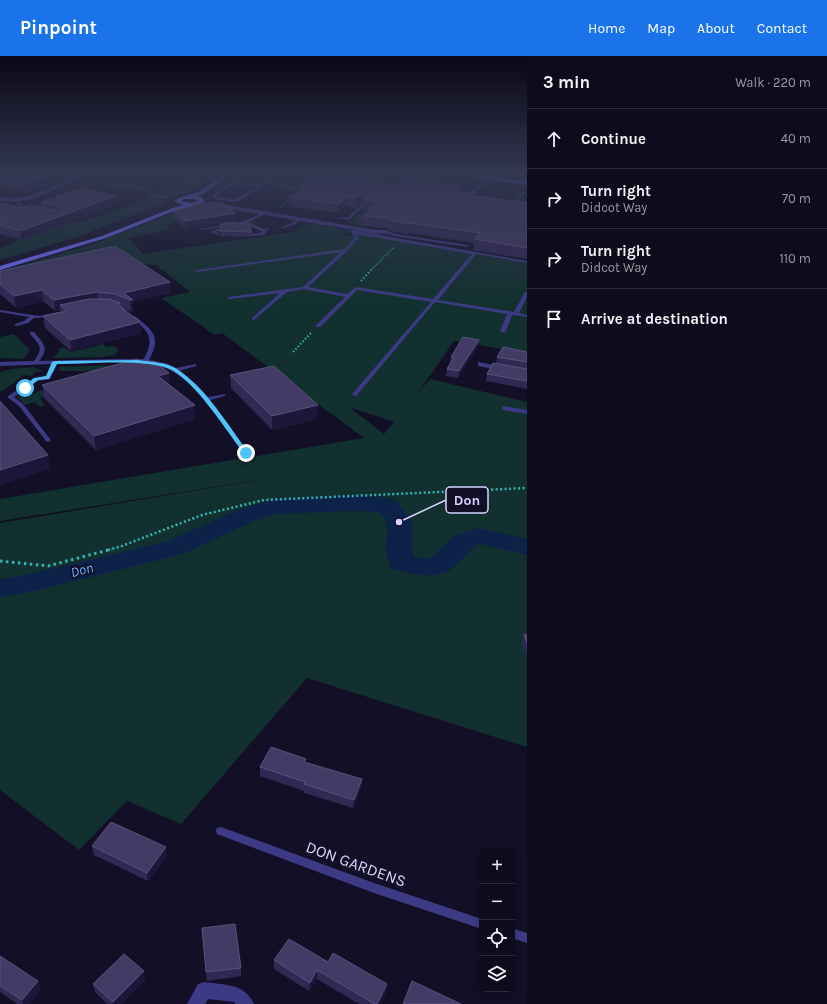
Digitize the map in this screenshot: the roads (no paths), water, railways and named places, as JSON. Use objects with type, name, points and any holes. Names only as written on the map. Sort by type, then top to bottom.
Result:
[{"type":"main road","points":[[0,268],[104,237],[151,218]]},
{"type":"street","points":[[295,218],[376,232],[388,232]]},
{"type":"street","points":[[477,372],[486,357]]},
{"type":"street","points":[[481,364],[527,373]]},
{"type":"street","points":[[506,408],[527,412]]},
{"type":"street","points":[[195,1004],[204,990],[238,995],[246,1004]]},
{"type":"lane","points":[[202,229],[246,222],[257,218]]},
{"type":"lane","points":[[283,227],[293,224],[300,219]]},
{"type":"lane","points":[[246,222],[262,230],[268,230]]},
{"type":"lane","points":[[236,227],[240,223]]},
{"type":"lane","points":[[218,234],[212,232],[236,227],[254,226]]},
{"type":"lane","points":[[304,288],[346,250],[357,237],[354,232],[347,227]]},
{"type":"lane","points":[[253,235],[264,234],[265,232],[262,230]]},
{"type":"lane","points":[[354,232],[527,262]]},
{"type":"lane","points":[[388,232],[395,235],[467,246]]},
{"type":"lane","points":[[396,246],[401,240]]},
{"type":"lane","points":[[197,271],[346,250]]},
{"type":"lane","points":[[355,394],[432,301],[475,253]]},
{"type":"lane","points":[[230,298],[304,288],[348,296]]},
{"type":"lane","points":[[318,326],[356,288],[527,316]]},
{"type":"lane","points":[[254,319],[286,290]]},
{"type":"lane","points":[[503,331],[527,292]]},
{"type":"lane","points":[[0,311],[32,317],[72,310]]},
{"type":"lane","points":[[4,317],[9,313]]},
{"type":"lane","points":[[127,313],[143,324],[152,333],[152,351],[145,362]]},
{"type":"lane","points":[[17,325],[26,322],[32,317]]},
{"type":"lane","points":[[32,333],[42,345],[42,354],[35,363]]},
{"type":"lane","points":[[40,384],[48,378],[55,362]]},
{"type":"lane","points":[[0,364],[55,362],[145,362],[165,365],[175,370],[192,384],[246,453]]},
{"type":"lane","points":[[175,370],[194,364]]},
{"type":"lane","points":[[48,378],[36,379],[10,397],[21,405],[48,440]]},
{"type":"lane","points":[[205,399],[223,395]]},
{"type":"lane","name":"DON GARDENS","points":[[221,830],[374,888],[479,923]]},
{"type":"lane","points":[[515,934],[527,938]]},
{"type":"waterway","name":"Don","points":[[0,588],[26,584],[174,548],[247,515],[273,507],[352,503],[372,503],[388,506],[399,522],[399,545],[402,563],[420,566],[437,566],[465,541],[478,536],[527,547]]},
{"type":"place","name":"Don","points":[[399,522]]}]
